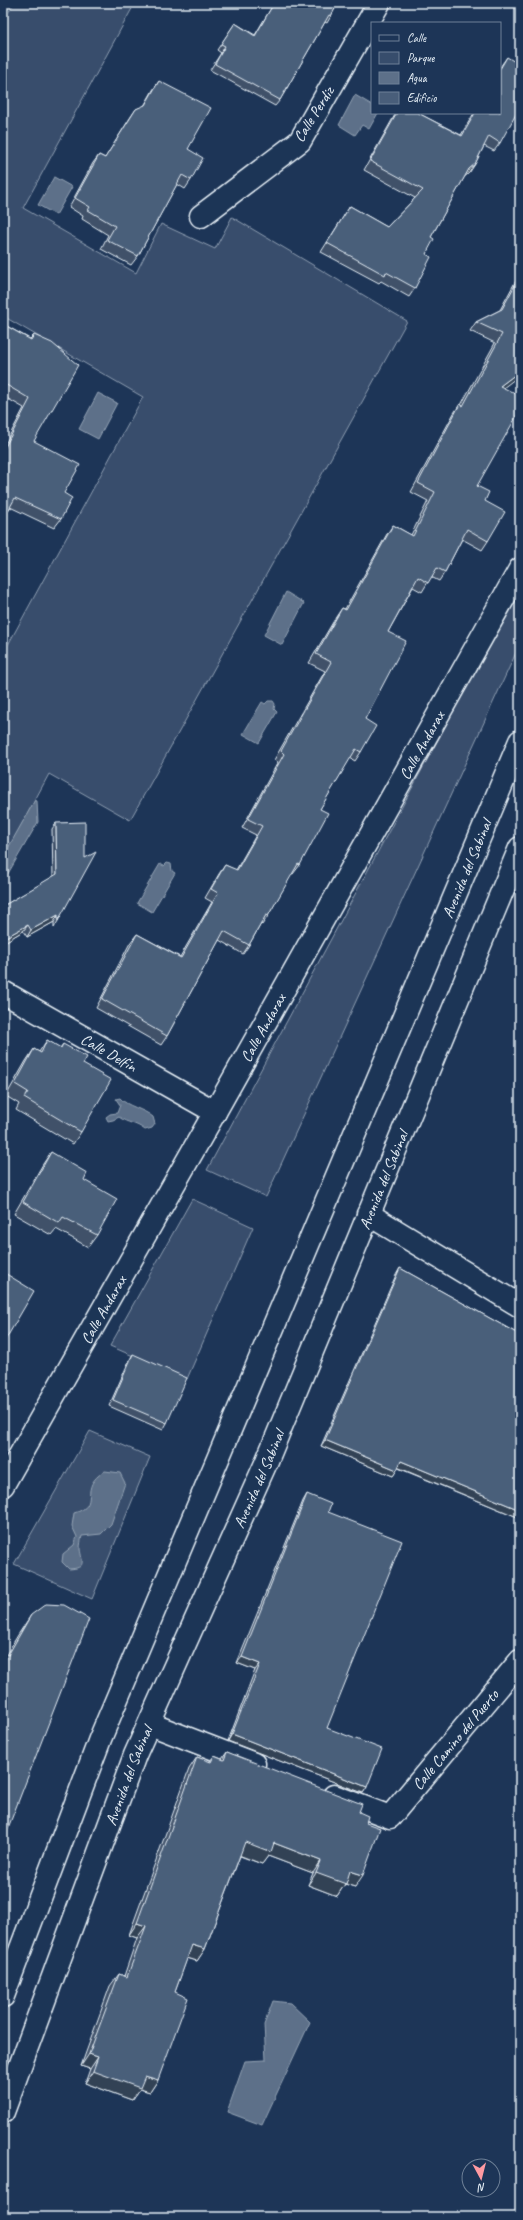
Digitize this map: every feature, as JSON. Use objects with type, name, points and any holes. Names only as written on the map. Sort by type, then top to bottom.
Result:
[{"type":"street","name":"Calle Perdiz","points":[[201,216],[300,141],[379,3]]},
{"type":"street","name":"Calle Andarax","points":[[3,1485],[215,1112],[520,569]]},
{"type":"street","name":"Avenida del Sabinal","points":[[3,1996],[103,1732],[520,740]]},
{"type":"street","name":"Avenida del Sabinal","points":[[3,2112],[135,1755],[266,1463],[520,848]]},
{"type":"street","name":"Calle Delfín","points":[[3,992],[215,1112]]},
{"type":"street","points":[[368,1214],[520,1306]]},
{"type":"street","name":"Calle Camino del Puerto","points":[[317,1789],[390,1817],[520,1661]]},
{"type":"street","points":[[150,1724],[274,1772]]},
{"type":"green space","points":[[14,3],[135,3],[23,208],[136,273],[161,224],[215,249],[232,217],[407,321],[130,820],[49,774],[3,859],[3,654],[143,397],[3,316],[3,21]]},
{"type":"green space","points":[[520,587],[520,644],[266,1197],[207,1170]]},
{"type":"green space","points":[[192,1199],[253,1227],[187,1379],[110,1346]]},
{"type":"green space","points":[[90,1431],[150,1457],[92,1599],[14,1564]]},
{"type":"water","points":[[355,95],[371,104],[371,114],[377,114],[369,129],[362,125],[355,135],[339,125]]},
{"type":"water","points":[[54,177],[72,187],[56,215],[38,205]]},
{"type":"water","points":[[98,393],[117,403],[98,439],[79,429]]},
{"type":"water","points":[[286,592],[304,603],[282,645],[264,635]]},
{"type":"water","points":[[268,701],[273,701],[275,704],[274,709],[277,712],[259,743],[243,734],[262,702],[265,704]]},
{"type":"water","points":[[35,800],[37,801],[38,822],[6,877],[3,879],[3,857]]},
{"type":"water","points":[[167,863],[171,864],[172,871],[175,873],[152,912],[137,903],[160,864],[164,866]]},
{"type":"water","points":[[120,1098],[126,1103],[153,1117],[155,1124],[152,1128],[145,1130],[119,1117],[108,1121],[106,1117],[110,1114],[117,1113],[120,1105],[116,1099]]},
{"type":"water","points":[[105,1471],[120,1473],[125,1483],[111,1524],[101,1534],[82,1536],[80,1549],[82,1564],[79,1567],[69,1569],[62,1562],[63,1554],[74,1545],[77,1537],[72,1526],[74,1513],[82,1510],[87,1505],[92,1484],[97,1477]]},
{"type":"water","points":[[273,2001],[290,2003],[310,2022],[262,2125],[227,2112],[245,2061],[266,2060],[264,2025]]},
{"type":"building","points":[[274,3],[338,3],[331,16],[329,15],[280,100],[215,64],[225,46],[221,44],[235,23],[255,36]]},
{"type":"building","points":[[507,57],[520,65],[520,107],[500,143],[489,136],[475,164],[469,169],[431,237],[434,239],[426,254],[431,257],[415,288],[386,272],[385,275],[327,243],[350,206],[387,227],[423,190],[370,161],[396,114],[420,114],[462,136],[474,114],[501,114],[501,67]]},
{"type":"building","points":[[159,81],[211,108],[188,149],[203,158],[191,180],[182,175],[138,256],[107,240],[115,226],[88,210],[90,207],[75,198],[99,155],[105,158],[136,109],[145,105]]},
{"type":"building","points":[[520,276],[520,371],[500,386],[520,396],[520,410],[477,486],[489,492],[485,501],[505,512],[488,541],[467,529],[445,572],[437,568],[428,583],[418,577],[388,632],[406,641],[365,719],[376,726],[361,752],[356,749],[320,809],[328,813],[300,865],[298,864],[268,916],[266,915],[249,945],[224,931],[167,1036],[102,999],[137,934],[181,958],[218,893],[211,889],[225,865],[237,870],[262,826],[248,819],[284,754],[281,751],[331,662],[316,654],[342,608],[346,610],[393,525],[413,536],[435,492],[418,483],[460,404],[463,406],[502,334],[476,322],[502,309]]},
{"type":"building","points":[[3,324],[31,340],[34,335],[52,343],[78,365],[34,441],[80,465],[64,493],[72,498],[61,519],[15,498],[3,520],[3,451],[30,399],[3,383]]},
{"type":"building","points":[[85,822],[85,858],[96,852],[58,921],[58,915],[31,930],[28,925],[6,937],[3,931],[3,906],[57,874],[56,823]]},
{"type":"building","points":[[47,1040],[61,1048],[63,1044],[87,1057],[83,1064],[111,1080],[81,1132],[24,1098],[28,1092],[15,1084],[34,1049],[41,1053]]},
{"type":"building","points":[[51,1152],[87,1173],[84,1180],[117,1199],[97,1235],[63,1217],[59,1223],[23,1202]]},
{"type":"building","points":[[400,1268],[520,1335],[520,1510],[401,1461],[397,1470],[325,1440]]},
{"type":"building","points":[[3,1272],[34,1291],[3,1344]]},
{"type":"building","points":[[133,1354],[187,1378],[167,1423],[113,1400]]},
{"type":"building","points":[[307,1494],[331,1504],[328,1512],[402,1541],[327,1728],[382,1749],[367,1787],[232,1734],[260,1664],[242,1657]]},
{"type":"building","points":[[46,1604],[64,1605],[89,1619],[3,1841],[3,1664],[31,1615]]},
{"type":"building","points":[[227,1752],[362,1804],[359,1812],[368,1816],[366,1823],[380,1828],[363,1875],[350,1871],[346,1884],[316,1873],[321,1861],[274,1843],[271,1852],[245,1842],[205,1949],[192,1945],[175,1992],[188,1998],[158,2080],[145,2076],[140,2088],[93,2071],[98,2057],[89,2054],[119,1974],[127,1977],[146,1926],[137,1923],[197,1757],[211,1762],[214,1756],[224,1760]]}]
